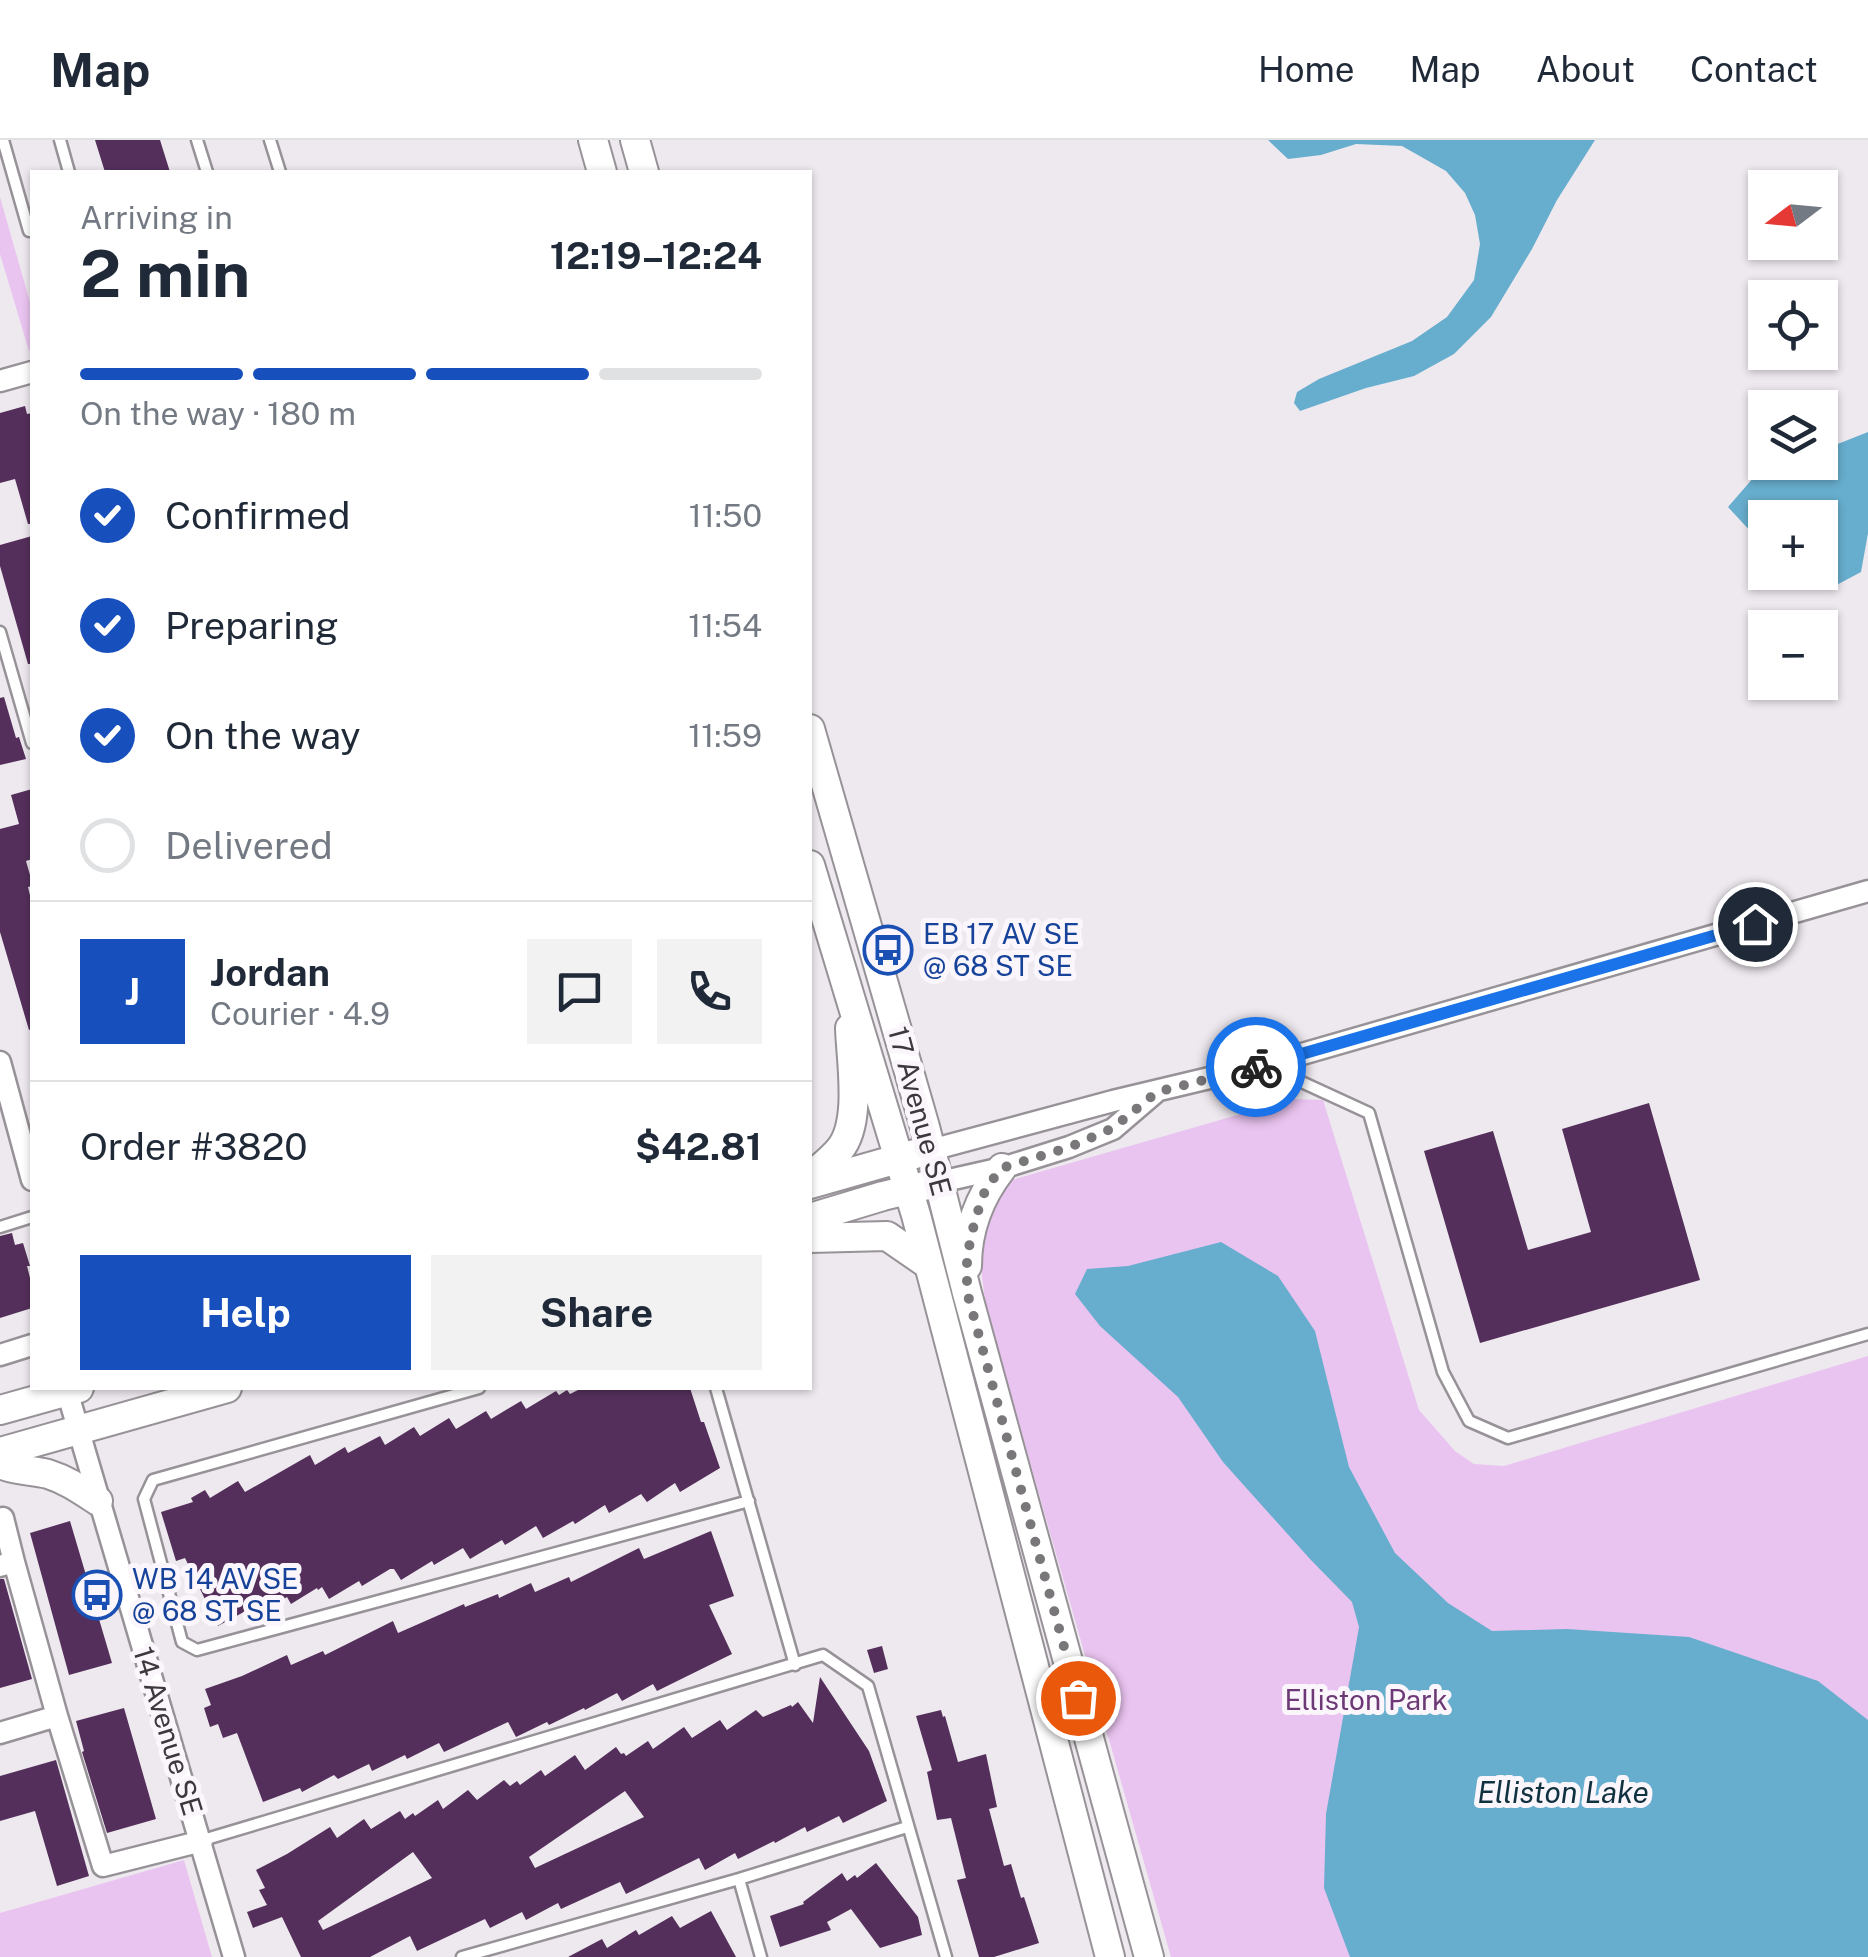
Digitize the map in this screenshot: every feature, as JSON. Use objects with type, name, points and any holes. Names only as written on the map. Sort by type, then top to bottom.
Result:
[{"type":"main road","points":[[578,170],[583,140]]},
{"type":"main road","points":[[593,140],[601,170]]},
{"type":"main road","points":[[635,140],[643,170]]},
{"type":"main road","name":"17 Avenue SE","points":[[812,737],[940,1182],[1149,1957]]},
{"type":"main road","name":"17 Avenue SE","points":[[812,871],[929,1265],[1110,1957]]},
{"type":"main road","points":[[812,1174],[841,1148],[849,1133],[853,1110],[848,987]]},
{"type":"main road","points":[[812,1183],[931,1150]]},
{"type":"main road","points":[[967,1292],[967,1256],[975,1220],[986,1188],[1002,1168]]},
{"type":"main road","points":[[812,1217],[940,1182]]},
{"type":"main road","points":[[812,1238],[887,1236],[929,1265]]},
{"type":"main road","points":[[0,1410],[70,1390]]},
{"type":"main road","points":[[0,1452],[220,1390]]},
{"type":"main road","points":[[0,1464],[69,1482],[98,1501]]},
{"type":"street","points":[[0,381],[30,373]]},
{"type":"street","points":[[931,1150],[1264,1065],[1868,891]]},
{"type":"street","points":[[0,1062],[6,1103],[30,1174]]},
{"type":"street","points":[[940,1182],[1070,1147],[1113,1128],[1157,1092]]},
{"type":"street","points":[[6,1103],[30,1096]]},
{"type":"street","points":[[0,1354],[30,1346]]},
{"type":"street","name":"14 Avenue SE","points":[[73,1390],[78,1430],[98,1501],[234,1957]]},
{"type":"street","points":[[2,1518],[7,1564],[103,1866],[202,1840]]},
{"type":"street","points":[[0,1733],[57,1716]]},
{"type":"lane","points":[[3,140],[30,230]]},
{"type":"lane","points":[[60,140],[68,170]]},
{"type":"lane","points":[[198,140],[206,170]]},
{"type":"lane","points":[[270,140],[279,170]]},
{"type":"lane","points":[[0,632],[30,736]]},
{"type":"lane","points":[[1264,1065],[1369,1113],[1443,1372],[1469,1421],[1508,1438],[1868,1334]]},
{"type":"lane","points":[[0,1226],[30,1218]]},
{"type":"lane","points":[[472,1390],[153,1480],[144,1498],[182,1642],[197,1650],[749,1501]]},
{"type":"lane","points":[[717,1390],[796,1664]]},
{"type":"lane","points":[[202,1840],[823,1656],[868,1686],[946,1957]]},
{"type":"lane","points":[[462,1957],[908,1827]]},
{"type":"lane","points":[[739,1878],[761,1957]]},
{"type":"green space","points":[[0,197],[30,302],[29,351],[0,254]]},
{"type":"green space","name":"Elliston Park","points":[[1293,1099],[1323,1100],[1419,1410],[1455,1451],[1474,1464],[1504,1466],[1868,1356],[1868,1957],[1171,1957],[986,1308],[978,1244],[1005,1182]]},
{"type":"green space","points":[[184,1860],[212,1957],[0,1957],[0,1913]]},
{"type":"water","points":[[1268,140],[1595,140],[1491,317],[1454,354],[1414,376],[1300,411],[1294,403],[1297,392],[1412,341],[1447,317],[1474,280],[1480,244],[1475,215],[1465,193],[1446,171],[1402,146],[1356,144],[1321,155],[1288,159]]},
{"type":"water","points":[[1868,432],[1868,533],[1861,572],[1838,584],[1838,500],[1748,500],[1748,529],[1728,507],[1751,480],[1838,480],[1838,444]]},
{"type":"water","name":"Elliston Lake","points":[[1221,1242],[1278,1276],[1315,1331],[1349,1467],[1395,1553],[1448,1603],[1492,1631],[1567,1629],[1689,1637],[1818,1681],[1868,1720],[1868,1957],[1350,1957],[1324,1888],[1326,1814],[1359,1627],[1352,1602],[1223,1462],[1178,1397],[1100,1326],[1075,1294],[1087,1269],[1128,1266]]},
{"type":"building","points":[[95,140],[160,140],[169,170],[104,170]]},
{"type":"building","points":[[25,406],[30,413],[30,524],[15,479],[0,483],[0,413]]},
{"type":"building","points":[[30,537],[30,664],[0,566],[0,545]]},
{"type":"building","points":[[4,697],[26,759],[0,765],[0,698]]},
{"type":"building","points":[[30,790],[30,860],[26,861],[30,875],[29,1030],[0,932],[0,829],[19,824],[11,795]]},
{"type":"building","points":[[1649,1103],[1700,1280],[1480,1343],[1424,1151],[1493,1131],[1528,1250],[1591,1232],[1562,1129]]},
{"type":"building","points":[[12,1233],[15,1245],[23,1243],[30,1266],[30,1309],[0,1318],[0,1236]]},
{"type":"building","points":[[567,1390],[570,1394],[578,1390],[691,1390],[720,1468],[680,1492],[675,1483],[647,1502],[641,1494],[609,1513],[605,1505],[543,1538],[536,1526],[505,1545],[502,1540],[470,1559],[463,1548],[401,1580],[390,1569],[329,1599],[322,1587],[317,1588],[291,1604],[287,1597],[258,1616],[253,1607],[218,1626],[185,1558],[176,1561],[161,1512],[193,1502],[191,1498],[205,1490],[210,1498],[238,1481],[245,1492],[310,1455],[315,1465],[345,1447],[348,1453],[380,1436],[385,1445],[414,1427],[420,1436],[449,1418],[456,1429],[486,1411],[491,1419],[521,1401],[526,1409],[556,1391],[559,1395]]},
{"type":"building","points":[[70,1521],[112,1663],[69,1675],[30,1533]]},
{"type":"building","points":[[711,1531],[734,1596],[709,1605],[732,1654],[657,1691],[653,1684],[622,1701],[617,1693],[516,1737],[508,1722],[444,1752],[439,1743],[372,1771],[369,1764],[338,1779],[334,1775],[302,1792],[300,1788],[263,1802],[237,1733],[223,1738],[218,1724],[210,1727],[204,1708],[211,1705],[205,1689],[287,1655],[291,1665],[323,1651],[325,1655],[393,1621],[398,1633],[464,1604],[465,1607],[498,1594],[499,1598],[531,1583],[535,1592],[569,1577],[571,1582],[639,1548],[644,1559]]},
{"type":"building","points":[[0,1579],[4,1579],[32,1679],[0,1688]]},
{"type":"building","points":[[882,1646],[888,1669],[874,1673],[867,1650]]},
{"type":"building","points":[[820,1677],[869,1751],[887,1801],[843,1823],[839,1816],[807,1832],[805,1827],[738,1859],[735,1853],[705,1870],[699,1858],[626,1894],[620,1882],[561,1909],[558,1903],[526,1920],[522,1912],[490,1928],[485,1919],[417,1951],[410,1936],[370,1957],[301,1957],[282,1917],[253,1928],[247,1912],[267,1905],[259,1890],[265,1888],[256,1870],[330,1827],[337,1838],[364,1819],[371,1829],[400,1811],[405,1819],[413,1813],[415,1816],[438,1800],[443,1809],[468,1790],[477,1800],[504,1780],[510,1786],[517,1781],[520,1785],[541,1770],[545,1776],[575,1755],[585,1770],[616,1747],[626,1756],[648,1741],[653,1749],[684,1727],[692,1738],[720,1720],[727,1730],[756,1710],[763,1717],[798,1702],[813,1723]],"holes":[[[625,1791],[644,1817],[535,1868],[529,1857]],[[413,1852],[432,1878],[323,1930],[318,1921]]]},
{"type":"building","points":[[124,1708],[156,1819],[107,1833],[76,1721]]},
{"type":"building","points":[[941,1710],[958,1762],[986,1754],[997,1807],[989,1809],[1004,1866],[1011,1864],[1039,1943],[994,1957],[979,1957],[957,1880],[966,1878],[951,1818],[937,1820],[927,1772],[932,1770],[916,1716]]},
{"type":"building","points":[[56,1760],[89,1876],[57,1886],[35,1811],[0,1821],[0,1776]]},
{"type":"building","points":[[876,1863],[918,1917],[922,1935],[880,1948],[851,1909],[827,1922],[831,1930],[780,1947],[770,1916],[804,1904],[842,1873],[847,1881]]},
{"type":"building","points":[[711,1911],[736,1957],[568,1957],[602,1939],[607,1948],[636,1930],[639,1935],[672,1916],[680,1928]]},
{"type":"way so far","points":[[1078,1698],[967,1292],[967,1256],[980,1202],[1002,1168],[1070,1147],[1113,1128],[1157,1092],[1256,1067]]},
{"type":"place","name":"EB 17 AV SE @ 68 ST SE","points":[[888,950]]},
{"type":"place","name":"WB 14 AV SE @ 68 ST SE","points":[[97,1595]]},
{"type":"route","points":[[1256,1067],[1755,924]]}]
